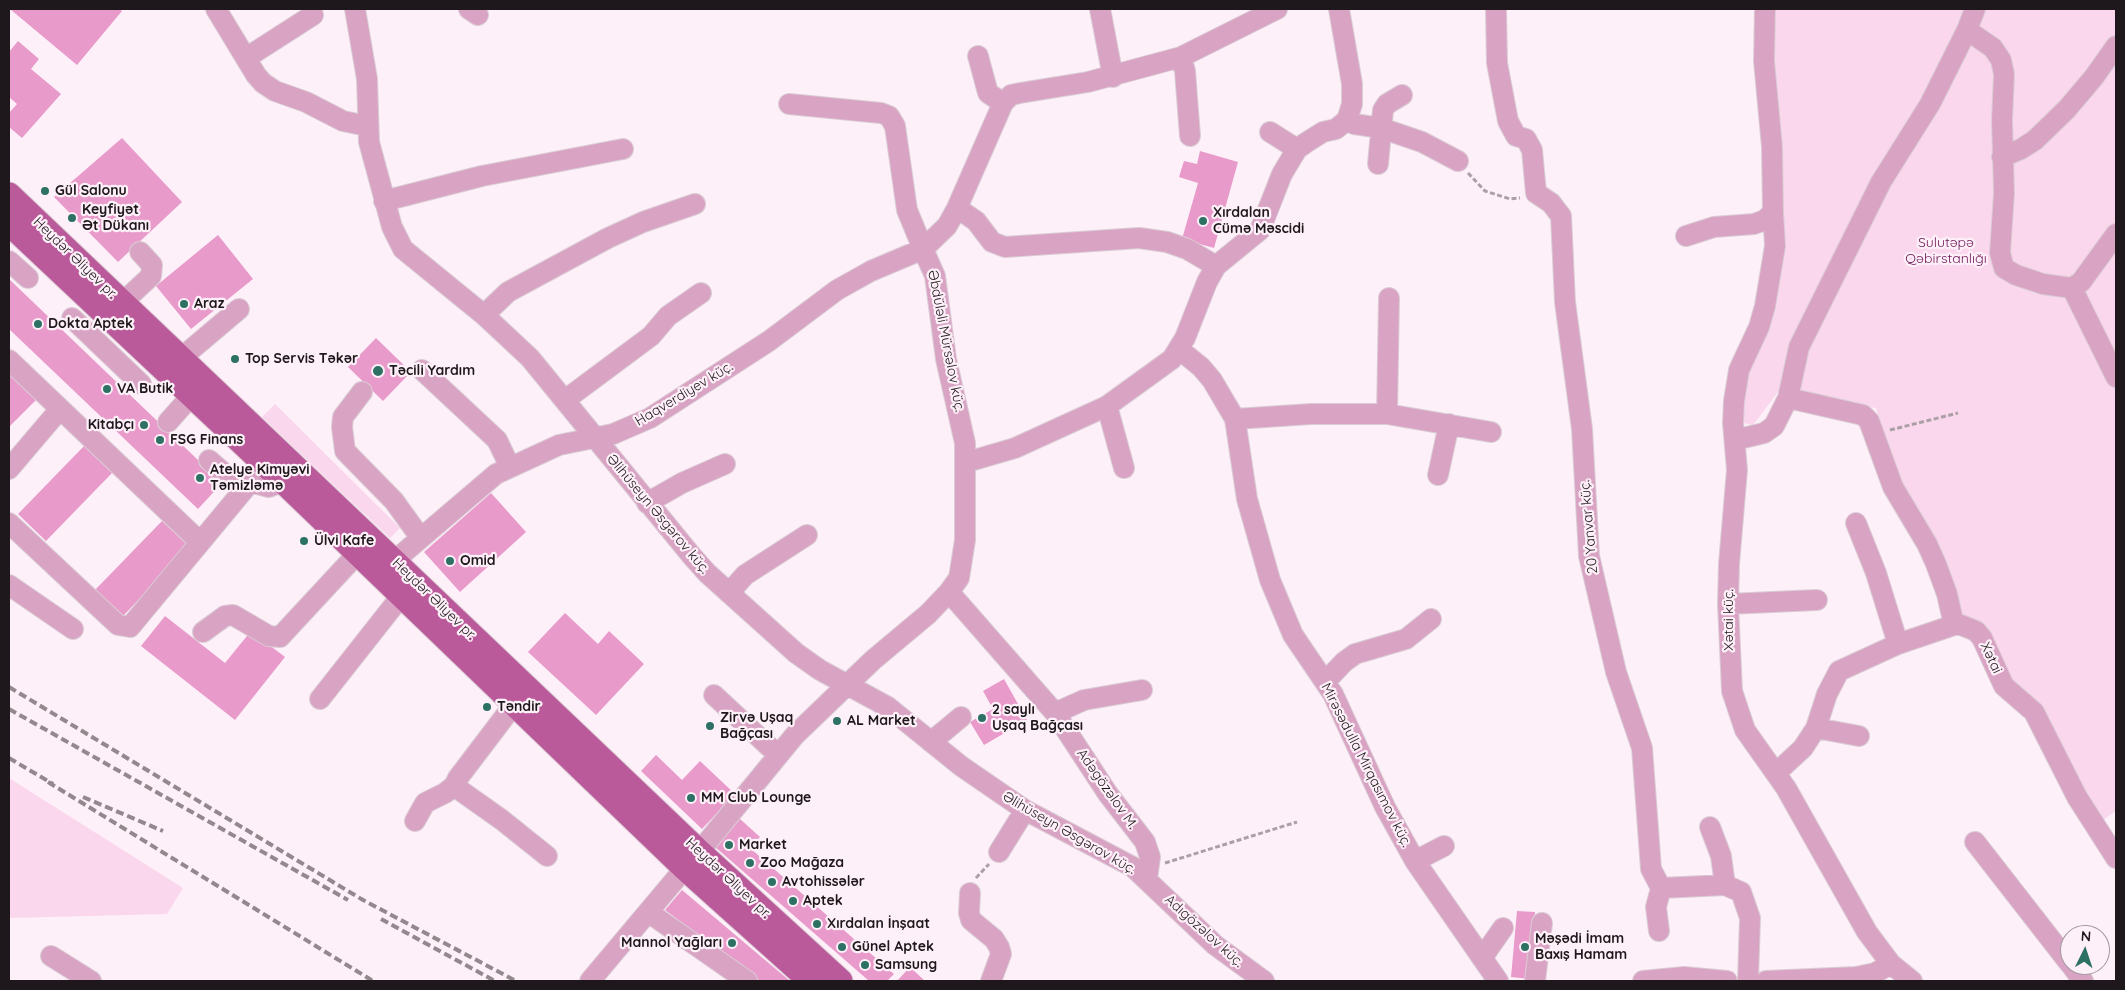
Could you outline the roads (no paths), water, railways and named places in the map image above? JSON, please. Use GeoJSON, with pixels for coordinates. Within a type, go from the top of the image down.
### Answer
{"type":"FeatureCollection","features":[{"type":"Feature","properties":{"kind":"main road","name":"Heydər Əliyev pr."},"geometry":{"type":"LineString","coordinates":[[9,195],[180,359],[387,568],[692,860],[811,981]]}},
{"type":"Feature","properties":{"kind":"main road","name":"Heydər Əliyev pr."},"geometry":{"type":"LineString","coordinates":[[9,223],[358,553],[387,568],[402,595],[515,703],[692,860],[840,981]]}},
{"type":"Feature","properties":{"kind":"street"},"geometry":{"type":"LineString","coordinates":[[216,9],[260,79],[275,90],[306,102],[343,121],[368,126]]}},
{"type":"Feature","properties":{"kind":"street","name":"Əlihüseyn Əsgərov küç."},"geometry":{"type":"LineString","coordinates":[[355,9],[367,79],[368,126],[374,165],[392,228],[402,249],[484,315],[530,358],[594,439],[702,567],[796,653],[820,670],[888,707],[981,781],[1024,810],[1149,873]]}},
{"type":"Feature","properties":{"kind":"street"},"geometry":{"type":"LineString","coordinates":[[1100,9],[1113,77]]}},
{"type":"Feature","properties":{"kind":"street"},"geometry":{"type":"LineString","coordinates":[[923,248],[947,226],[957,208],[1003,103],[1011,95],[1113,77],[1181,57],[1278,9]]}},
{"type":"Feature","properties":{"kind":"street"},"geometry":{"type":"LineString","coordinates":[[967,462],[1015,448],[1107,406],[1157,371],[1180,350],[1207,282],[1216,266],[1260,230],[1282,174],[1297,149],[1323,132],[1336,129],[1347,120],[1352,104],[1352,84],[1339,9]]}},
{"type":"Feature","properties":{"kind":"street","name":"20 Yanvar küç."},"geometry":{"type":"LineString","coordinates":[[1496,9],[1497,63],[1502,98],[1511,130],[1516,136],[1526,139],[1532,150],[1536,193],[1551,203],[1561,216],[1565,302],[1582,429],[1590,556],[1616,672],[1642,748],[1651,869],[1661,888]]}},
{"type":"Feature","properties":{"kind":"street","name":"Xətai küç."},"geometry":{"type":"LineString","coordinates":[[1765,9],[1764,61],[1772,147],[1775,246],[1765,306],[1759,327],[1739,370],[1734,401],[1736,498],[1729,564],[1729,666],[1734,699],[1745,730],[1776,773],[1867,932],[1891,964],[1912,981]]}},
{"type":"Feature","properties":{"kind":"street"},"geometry":{"type":"LineString","coordinates":[[1736,440],[1764,433],[1774,426],[1788,398],[1799,347],[1881,182],[1930,104],[1968,30],[1975,9]]}},
{"type":"Feature","properties":{"kind":"street"},"geometry":{"type":"LineString","coordinates":[[246,58],[313,15]]}},
{"type":"Feature","properties":{"kind":"street"},"geometry":{"type":"LineString","coordinates":[[1968,30],[1993,48],[2001,60],[2005,91],[2002,120],[2004,194],[2000,253],[2004,268],[2016,275],[2043,284],[2072,288],[2081,282],[2116,234]]}},
{"type":"Feature","properties":{"kind":"street"},"geometry":{"type":"LineString","coordinates":[[2002,157],[2022,149],[2035,140],[2067,109],[2116,46]]}},
{"type":"Feature","properties":{"kind":"street"},"geometry":{"type":"LineString","coordinates":[[978,56],[988,93],[1003,103]]}},
{"type":"Feature","properties":{"kind":"street"},"geometry":{"type":"LineString","coordinates":[[1181,57],[1185,71],[1190,136]]}},
{"type":"Feature","properties":{"kind":"street"},"geometry":{"type":"LineString","coordinates":[[1378,164],[1382,115],[1386,104],[1402,95]]}},
{"type":"Feature","properties":{"kind":"street","name":"Əbdüləli Mürsəlov küç."},"geometry":{"type":"LineString","coordinates":[[590,981],[692,860],[777,754],[846,685],[949,592],[959,578],[963,564],[967,462],[961,418],[946,359],[935,276],[907,210],[895,126],[889,116],[881,113],[789,104]]}},
{"type":"Feature","properties":{"kind":"street"},"geometry":{"type":"LineString","coordinates":[[1347,120],[1354,124],[1381,128],[1422,142],[1458,161]]}},
{"type":"Feature","properties":{"kind":"street"},"geometry":{"type":"LineString","coordinates":[[1270,132],[1297,149]]}},
{"type":"Feature","properties":{"kind":"street"},"geometry":{"type":"LineString","coordinates":[[384,201],[482,176],[623,149]]}},
{"type":"Feature","properties":{"kind":"street"},"geometry":{"type":"LineString","coordinates":[[484,315],[508,292],[608,238],[643,222],[695,204]]}},
{"type":"Feature","properties":{"kind":"street"},"geometry":{"type":"LineString","coordinates":[[957,208],[976,221],[992,242],[1005,247],[1139,238],[1166,242],[1187,249],[1216,266]]}},
{"type":"Feature","properties":{"kind":"street"},"geometry":{"type":"LineString","coordinates":[[1686,236],[1714,226],[1754,224],[1765,220],[1773,212]]}},
{"type":"Feature","properties":{"kind":"street","name":"Haqverdiyev küç."},"geometry":{"type":"LineString","coordinates":[[387,568],[420,537],[483,484],[510,467],[559,445],[613,434],[650,418],[769,341],[837,290],[871,271],[923,248]]}},
{"type":"Feature","properties":{"kind":"street"},"geometry":{"type":"LineString","coordinates":[[122,303],[151,276],[152,265],[140,252]]}},
{"type":"Feature","properties":{"kind":"street"},"geometry":{"type":"LineString","coordinates":[[9,260],[28,278]]}},
{"type":"Feature","properties":{"kind":"street"},"geometry":{"type":"LineString","coordinates":[[2072,288],[2116,377]]}},
{"type":"Feature","properties":{"kind":"street"},"geometry":{"type":"LineString","coordinates":[[565,400],[651,336],[668,316],[701,293]]}},
{"type":"Feature","properties":{"kind":"street"},"geometry":{"type":"LineString","coordinates":[[1387,414],[1389,298]]}},
{"type":"Feature","properties":{"kind":"street"},"geometry":{"type":"LineString","coordinates":[[180,359],[239,309]]}},
{"type":"Feature","properties":{"kind":"street"},"geometry":{"type":"LineString","coordinates":[[72,318],[141,384]]}},
{"type":"Feature","properties":{"kind":"street"},"geometry":{"type":"LineString","coordinates":[[102,345],[120,328]]}},
{"type":"Feature","properties":{"kind":"street","name":"Mirəsədulla Mirqasımov küç."},"geometry":{"type":"LineString","coordinates":[[1180,350],[1201,367],[1212,380],[1235,419],[1247,499],[1270,580],[1293,635],[1325,682],[1341,710],[1385,807],[1415,861],[1498,981]]}},
{"type":"Feature","properties":{"kind":"street"},"geometry":{"type":"LineString","coordinates":[[9,360],[200,542]]}},
{"type":"Feature","properties":{"kind":"street"},"geometry":{"type":"LineString","coordinates":[[422,370],[497,440],[510,467]]}},
{"type":"Feature","properties":{"kind":"street"},"geometry":{"type":"LineString","coordinates":[[362,392],[343,417],[342,427],[345,452],[394,501],[420,537]]}},
{"type":"Feature","properties":{"kind":"street"},"geometry":{"type":"LineString","coordinates":[[168,422],[192,395]]}},
{"type":"Feature","properties":{"kind":"street"},"geometry":{"type":"LineString","coordinates":[[1776,773],[1802,748],[1816,728],[1827,694],[1839,670],[1898,644],[1954,625],[1947,594],[1936,564],[1927,544],[1885,470],[1869,421],[1863,415],[1788,398]]}},
{"type":"Feature","properties":{"kind":"street"},"geometry":{"type":"LineString","coordinates":[[1107,406],[1124,468]]}},
{"type":"Feature","properties":{"kind":"street"},"geometry":{"type":"LineString","coordinates":[[9,469],[60,409]]}},
{"type":"Feature","properties":{"kind":"street"},"geometry":{"type":"LineString","coordinates":[[1235,419],[1310,414],[1387,414],[1491,432]]}},
{"type":"Feature","properties":{"kind":"street"},"geometry":{"type":"LineString","coordinates":[[1438,475],[1449,424]]}},
{"type":"Feature","properties":{"kind":"street"},"geometry":{"type":"LineString","coordinates":[[209,460],[243,490]]}},
{"type":"Feature","properties":{"kind":"street"},"geometry":{"type":"LineString","coordinates":[[647,503],[682,483],[725,464]]}},
{"type":"Feature","properties":{"kind":"street"},"geometry":{"type":"LineString","coordinates":[[9,523],[118,625],[124,627],[134,623],[243,490],[254,484],[269,487],[274,485],[279,477]]}},
{"type":"Feature","properties":{"kind":"street"},"geometry":{"type":"LineString","coordinates":[[1856,523],[1876,573],[1898,644]]}},
{"type":"Feature","properties":{"kind":"street"},"geometry":{"type":"LineString","coordinates":[[729,593],[745,575],[808,534]]}},
{"type":"Feature","properties":{"kind":"street"},"geometry":{"type":"LineString","coordinates":[[203,632],[225,616],[233,614],[269,636],[280,637],[358,553]]}},
{"type":"Feature","properties":{"kind":"street"},"geometry":{"type":"LineString","coordinates":[[9,585],[73,629]]}},
{"type":"Feature","properties":{"kind":"street","name":"Adəgözəlov M."},"geometry":{"type":"LineString","coordinates":[[949,592],[1055,713],[1108,794],[1144,842],[1150,856],[1149,873]]}},
{"type":"Feature","properties":{"kind":"street"},"geometry":{"type":"LineString","coordinates":[[320,699],[402,595]]}},
{"type":"Feature","properties":{"kind":"street"},"geometry":{"type":"LineString","coordinates":[[1728,604],[1817,600]]}},
{"type":"Feature","properties":{"kind":"street"},"geometry":{"type":"LineString","coordinates":[[1325,682],[1344,662],[1355,654],[1406,639],[1431,619]]}},
{"type":"Feature","properties":{"kind":"street","name":"Xətai"},"geometry":{"type":"LineString","coordinates":[[1954,625],[1969,627],[1982,638],[2004,686],[2034,712],[2077,797],[2116,858]]}},
{"type":"Feature","properties":{"kind":"street"},"geometry":{"type":"LineString","coordinates":[[1055,713],[1084,700],[1142,690]]}},
{"type":"Feature","properties":{"kind":"street"},"geometry":{"type":"LineString","coordinates":[[714,695],[777,754]]}},
{"type":"Feature","properties":{"kind":"street"},"geometry":{"type":"LineString","coordinates":[[415,821],[426,803],[454,786],[458,778],[515,703]]}},
{"type":"Feature","properties":{"kind":"street"},"geometry":{"type":"LineString","coordinates":[[931,742],[960,717]]}},
{"type":"Feature","properties":{"kind":"street"},"geometry":{"type":"LineString","coordinates":[[1816,728],[1859,736]]}},
{"type":"Feature","properties":{"kind":"street"},"geometry":{"type":"LineString","coordinates":[[454,786],[502,820],[547,856]]}},
{"type":"Feature","properties":{"kind":"street"},"geometry":{"type":"LineString","coordinates":[[999,852],[1024,810]]}},
{"type":"Feature","properties":{"kind":"street"},"geometry":{"type":"LineString","coordinates":[[1710,827],[1721,856],[1725,885]]}},
{"type":"Feature","properties":{"kind":"street"},"geometry":{"type":"LineString","coordinates":[[1975,842],[2060,952]]}},
{"type":"Feature","properties":{"kind":"street"},"geometry":{"type":"LineString","coordinates":[[1415,861],[1444,846]]}},
{"type":"Feature","properties":{"kind":"street","name":"Adıgözəlov küç."},"geometry":{"type":"LineString","coordinates":[[1149,873],[1215,944],[1264,981]]}},
{"type":"Feature","properties":{"kind":"street"},"geometry":{"type":"LineString","coordinates":[[1659,930],[1656,907],[1661,888],[1725,885],[1741,892],[1750,918],[1748,981]]}},
{"type":"Feature","properties":{"kind":"street"},"geometry":{"type":"LineString","coordinates":[[970,892],[969,913],[971,920],[994,939],[999,947],[1000,954],[991,981]]}},
{"type":"Feature","properties":{"kind":"street"},"geometry":{"type":"LineString","coordinates":[[648,912],[747,981]]}},
{"type":"Feature","properties":{"kind":"street"},"geometry":{"type":"LineString","coordinates":[[1535,981],[1542,923]]}},
{"type":"Feature","properties":{"kind":"street"},"geometry":{"type":"LineString","coordinates":[[1482,958],[1503,928]]}},
{"type":"Feature","properties":{"kind":"street"},"geometry":{"type":"LineString","coordinates":[[50,956],[91,981]]}},
{"type":"Feature","properties":{"kind":"street"},"geometry":{"type":"LineString","coordinates":[[1766,981],[1856,977],[1875,973],[1891,964]]}},
{"type":"Feature","properties":{"kind":"street"},"geometry":{"type":"LineString","coordinates":[[1643,981],[1684,977],[1728,981]]}},
{"type":"Feature","properties":{"kind":"railway"},"geometry":{"type":"LineString","coordinates":[[9,687],[363,900],[516,981]]}},
{"type":"Feature","properties":{"kind":"railway"},"geometry":{"type":"LineString","coordinates":[[9,709],[348,900]]}},
{"type":"Feature","properties":{"kind":"railway"},"geometry":{"type":"LineString","coordinates":[[9,758],[53,784]]}},
{"type":"Feature","properties":{"kind":"railway"},"geometry":{"type":"LineString","coordinates":[[48,782],[373,981]]}},
{"type":"Feature","properties":{"kind":"railway"},"geometry":{"type":"LineString","coordinates":[[83,797],[163,831]]}},
{"type":"Feature","properties":{"kind":"railway"},"geometry":{"type":"LineString","coordinates":[[381,919],[495,981]]}},
{"type":"Feature","properties":{"kind":"place","name":"Gül Salonu"},"geometry":{"type":"Point","coordinates":[45,191]}},
{"type":"Feature","properties":{"kind":"place","name":"Keyfiyət Ət Dükanı"},"geometry":{"type":"Point","coordinates":[72,218]}},
{"type":"Feature","properties":{"kind":"place","name":"Xırdalan Cümə Məscidi"},"geometry":{"type":"Point","coordinates":[1203,221]}},
{"type":"Feature","properties":{"kind":"place","name":"Araz"},"geometry":{"type":"Point","coordinates":[184,304]}},
{"type":"Feature","properties":{"kind":"place","name":"Dokta Aptek"},"geometry":{"type":"Point","coordinates":[38,324]}},
{"type":"Feature","properties":{"kind":"place","name":"Top Servis Təkər"},"geometry":{"type":"Point","coordinates":[235,359]}},
{"type":"Feature","properties":{"kind":"place","name":"Təcili Yardım"},"geometry":{"type":"Point","coordinates":[378,371]}},
{"type":"Feature","properties":{"kind":"place","name":"VA Butik"},"geometry":{"type":"Point","coordinates":[107,389]}},
{"type":"Feature","properties":{"kind":"place","name":"Kitabçı"},"geometry":{"type":"Point","coordinates":[144,425]}},
{"type":"Feature","properties":{"kind":"place","name":"FSG Finans"},"geometry":{"type":"Point","coordinates":[160,440]}},
{"type":"Feature","properties":{"kind":"place","name":"Atelye Kimyəvi Təmizləmə"},"geometry":{"type":"Point","coordinates":[200,478]}},
{"type":"Feature","properties":{"kind":"place","name":"Ülvi Kafe"},"geometry":{"type":"Point","coordinates":[304,541]}},
{"type":"Feature","properties":{"kind":"place","name":"Omid"},"geometry":{"type":"Point","coordinates":[450,561]}},
{"type":"Feature","properties":{"kind":"place","name":"Təndir"},"geometry":{"type":"Point","coordinates":[487,707]}},
{"type":"Feature","properties":{"kind":"place","name":"2 saylı Uşaq Bağçası"},"geometry":{"type":"Point","coordinates":[982,718]}},
{"type":"Feature","properties":{"kind":"place","name":"AL Market"},"geometry":{"type":"Point","coordinates":[837,721]}},
{"type":"Feature","properties":{"kind":"place","name":"Zirvə Uşaq Bağçası"},"geometry":{"type":"Point","coordinates":[710,726]}},
{"type":"Feature","properties":{"kind":"place","name":"MM Club Lounge"},"geometry":{"type":"Point","coordinates":[691,798]}},
{"type":"Feature","properties":{"kind":"place","name":"Market"},"geometry":{"type":"Point","coordinates":[729,845]}},
{"type":"Feature","properties":{"kind":"place","name":"Zoo Mağaza"},"geometry":{"type":"Point","coordinates":[750,863]}},
{"type":"Feature","properties":{"kind":"place","name":"Avtohissələr"},"geometry":{"type":"Point","coordinates":[772,882]}},
{"type":"Feature","properties":{"kind":"place","name":"Aptek"},"geometry":{"type":"Point","coordinates":[793,901]}},
{"type":"Feature","properties":{"kind":"place","name":"Xırdalan İnşaat"},"geometry":{"type":"Point","coordinates":[817,924]}},
{"type":"Feature","properties":{"kind":"place","name":"Mannol Yağları"},"geometry":{"type":"Point","coordinates":[732,943]}},
{"type":"Feature","properties":{"kind":"place","name":"Günel Aptek"},"geometry":{"type":"Point","coordinates":[842,947]}},
{"type":"Feature","properties":{"kind":"place","name":"Məşədi İmam Baxış Hamam"},"geometry":{"type":"Point","coordinates":[1525,947]}},
{"type":"Feature","properties":{"kind":"place","name":"Samsung"},"geometry":{"type":"Point","coordinates":[865,965]}},
{"type":"Feature","properties":{"kind":"park label","name":"Sulutəpə Qəbirstanlığı"},"geometry":{"type":"Point","coordinates":[1946,252]}}]}
